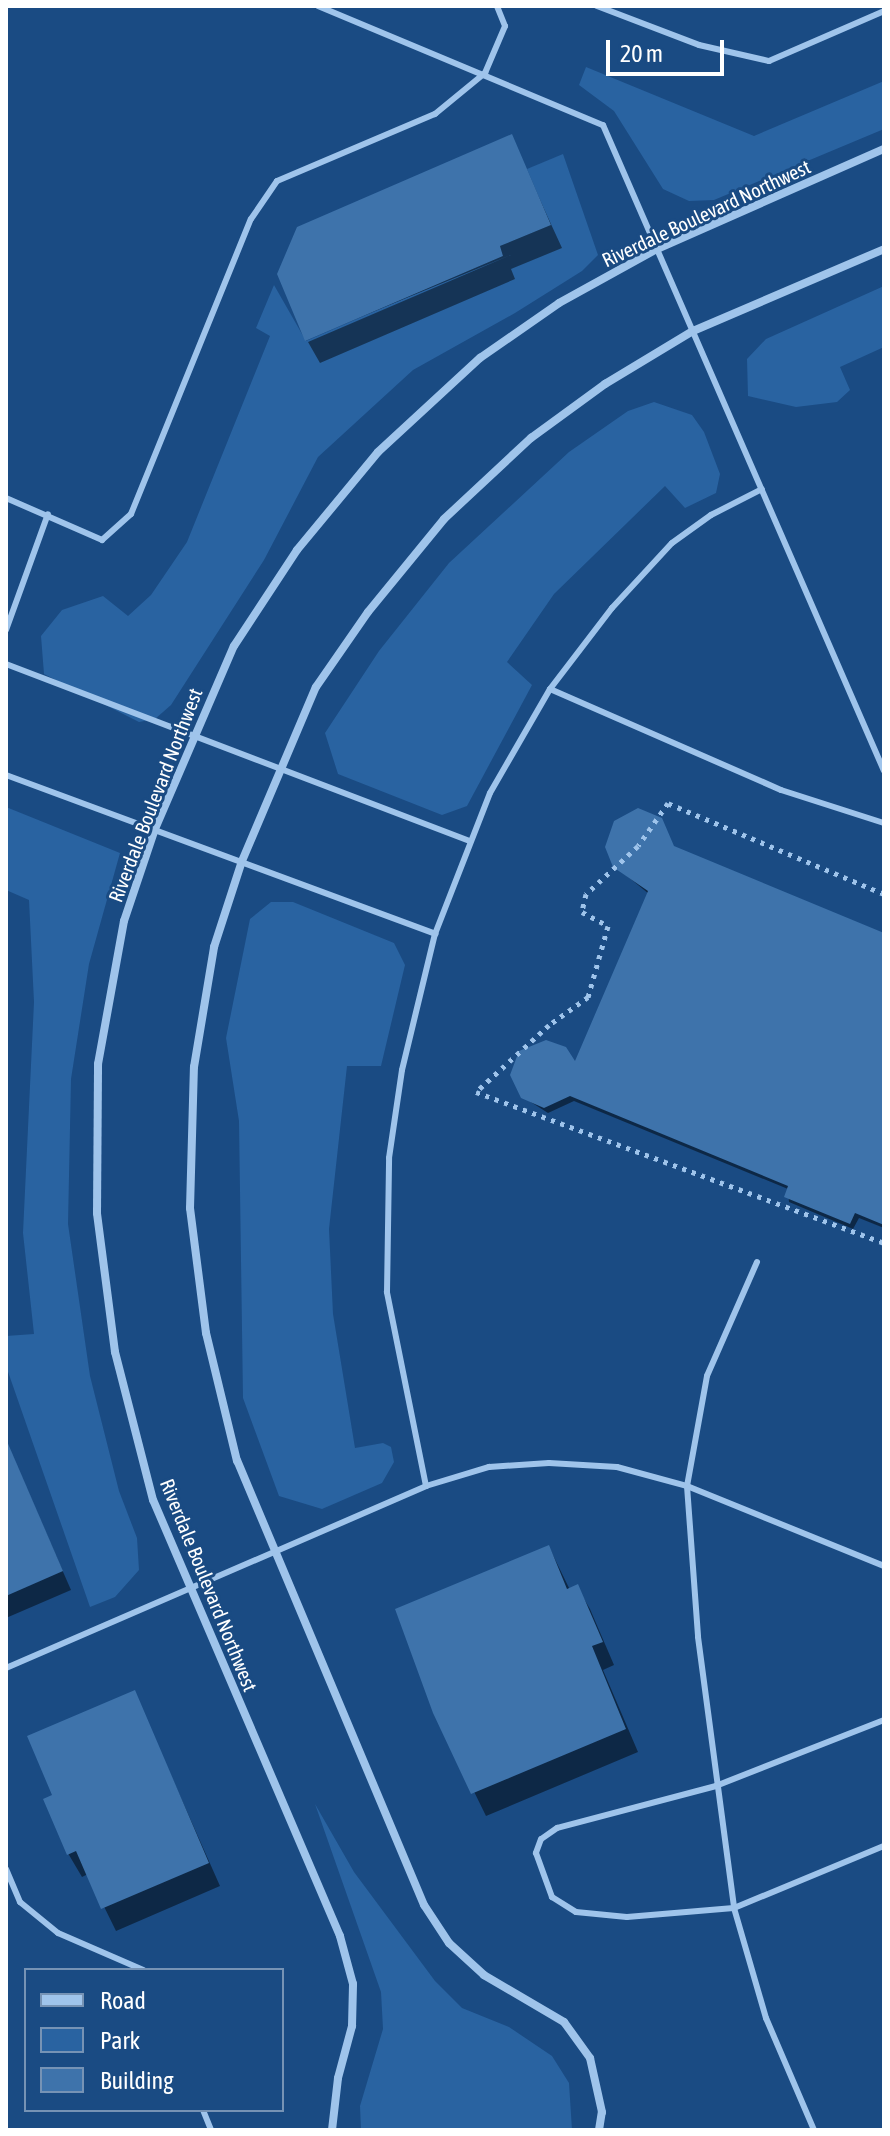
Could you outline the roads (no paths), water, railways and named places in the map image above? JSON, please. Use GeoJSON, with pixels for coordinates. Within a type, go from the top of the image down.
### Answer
{"type":"FeatureCollection","features":[{"type":"Feature","properties":{"kind":"street","name":"Riverdale Boulevard Northwest"},"geometry":{"type":"LineString","coordinates":[[332,2130],[338,2078],[352,2026],[353,1984],[340,1936],[153,1500],[115,1352],[97,1213],[98,1064],[124,921],[155,829],[234,646],[297,550],[378,452],[480,358],[559,303],[657,249],[884,149]]}},
{"type":"Feature","properties":{"kind":"street"},"geometry":{"type":"LineString","coordinates":[[599,2130],[602,2112],[590,2058],[564,2022],[484,1975],[449,1943],[424,1905],[237,1461],[206,1333],[190,1208],[194,1067],[214,947],[242,861],[316,687],[368,612],[444,519],[531,438],[693,331],[884,249]]}},
{"type":"Feature","properties":{"kind":"lane"},"geometry":{"type":"LineString","coordinates":[[318,6],[485,73],[603,125],[884,771]]}},
{"type":"Feature","properties":{"kind":"lane"},"geometry":{"type":"LineString","coordinates":[[6,498],[102,540],[131,514],[251,219],[277,181],[435,114],[485,73],[505,26],[497,6]]}},
{"type":"Feature","properties":{"kind":"lane"},"geometry":{"type":"LineString","coordinates":[[597,6],[699,45],[769,61],[884,11]]}},
{"type":"Feature","properties":{"kind":"lane"},"geometry":{"type":"LineString","coordinates":[[426,1486],[387,1292],[389,1158],[402,1070],[435,934],[470,841],[550,689],[612,608],[672,543],[711,515],[762,489]]}},
{"type":"Feature","properties":{"kind":"lane"},"geometry":{"type":"LineString","coordinates":[[6,630],[48,514]]}},
{"type":"Feature","properties":{"kind":"lane"},"geometry":{"type":"LineString","coordinates":[[6,664],[194,733],[470,841]]}},
{"type":"Feature","properties":{"kind":"lane"},"geometry":{"type":"LineString","coordinates":[[550,689],[781,790],[884,823]]}},
{"type":"Feature","properties":{"kind":"lane"},"geometry":{"type":"LineString","coordinates":[[6,775],[435,934]]}},
{"type":"Feature","properties":{"kind":"lane"},"geometry":{"type":"LineString","coordinates":[[757,1262],[707,1376],[687,1486],[716,1786],[734,1908],[766,2018],[814,2130]]}},
{"type":"Feature","properties":{"kind":"lane"},"geometry":{"type":"LineString","coordinates":[[6,1668],[426,1486],[489,1467],[549,1463],[617,1467],[687,1486],[884,1566]]}},
{"type":"Feature","properties":{"kind":"lane"},"geometry":{"type":"LineString","coordinates":[[884,1720],[716,1786],[557,1828],[541,1839],[536,1853],[552,1897],[597,1918],[734,1908],[884,1846]]}},
{"type":"Feature","properties":{"kind":"lane"},"geometry":{"type":"LineString","coordinates":[[6,1869],[20,1902],[58,1933],[138,1968]]}}]}
